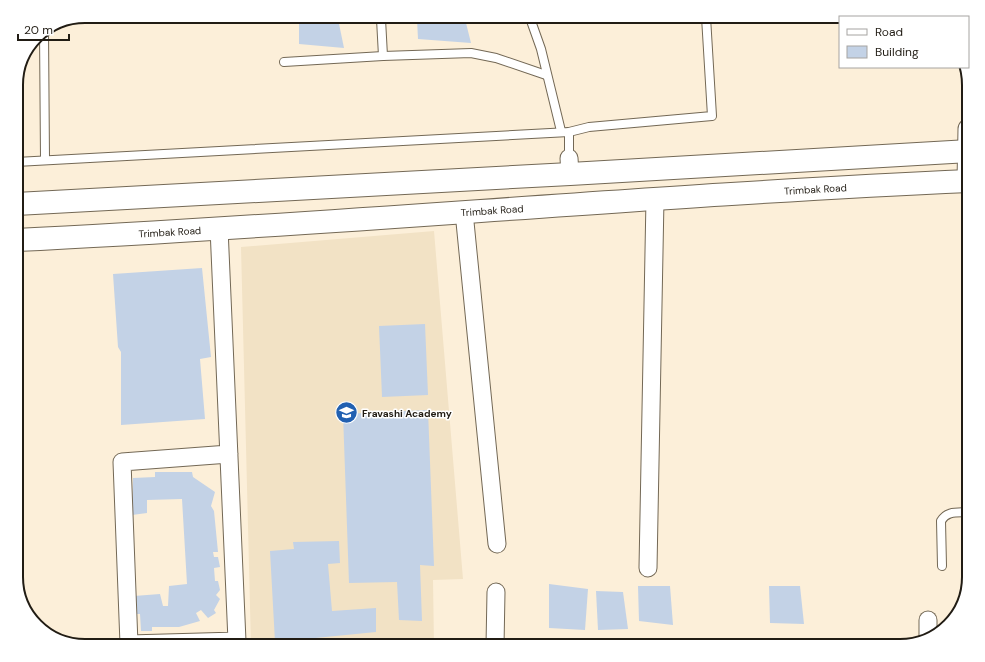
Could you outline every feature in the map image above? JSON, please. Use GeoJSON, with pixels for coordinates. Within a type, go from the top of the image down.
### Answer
{"type":"FeatureCollection","features":[{"type":"Feature","properties":{"kind":"highway"},"geometry":{"type":"LineString","coordinates":[[23,204],[570,166],[962,151]]}},
{"type":"Feature","properties":{"kind":"highway","name":"Trimbak Road"},"geometry":{"type":"LineString","coordinates":[[23,240],[103,236],[655,199],[962,180]]}},
{"type":"Feature","properties":{"kind":"street"},"geometry":{"type":"LineString","coordinates":[[648,568],[655,199]]}},
{"type":"Feature","properties":{"kind":"street"},"geometry":{"type":"LineString","coordinates":[[464,212],[497,544]]}},
{"type":"Feature","properties":{"kind":"street"},"geometry":{"type":"LineString","coordinates":[[220,228],[237,639]]}},
{"type":"Feature","properties":{"kind":"street"},"geometry":{"type":"LineString","coordinates":[[129,639],[122,462],[229,454]]}},
{"type":"Feature","properties":{"kind":"street"},"geometry":{"type":"LineString","coordinates":[[495,639],[496,592]]}},
{"type":"Feature","properties":{"kind":"street"},"geometry":{"type":"LineString","coordinates":[[928,620],[928,632]]}},
{"type":"Feature","properties":{"kind":"lane"},"geometry":{"type":"LineString","coordinates":[[381,23],[383,56]]}},
{"type":"Feature","properties":{"kind":"lane"},"geometry":{"type":"LineString","coordinates":[[532,23],[546,75],[565,131],[570,166]]}},
{"type":"Feature","properties":{"kind":"lane"},"geometry":{"type":"LineString","coordinates":[[23,162],[565,131],[589,127],[712,116],[706,23]]}},
{"type":"Feature","properties":{"kind":"lane"},"geometry":{"type":"LineString","coordinates":[[44,38],[45,160]]}},
{"type":"Feature","properties":{"kind":"lane"},"geometry":{"type":"LineString","coordinates":[[284,62],[383,56],[471,53],[496,58],[546,75]]}},
{"type":"Feature","properties":{"kind":"lane"},"geometry":{"type":"LineString","coordinates":[[942,566],[941,521],[943,516],[947,514],[962,513]]}},
{"type":"Feature","properties":{"kind":"shaded area","name":"Fravashi Academy"},"geometry":{"type":"Polygon","coordinates":[[[434,231],[463,579],[433,580],[434,639],[251,639],[241,247],[434,231]]]}},
{"type":"Feature","properties":{"kind":"building"},"geometry":{"type":"Polygon","coordinates":[[[299,23],[339,23],[344,48],[299,44],[299,23]]]}},
{"type":"Feature","properties":{"kind":"building"},"geometry":{"type":"Polygon","coordinates":[[[417,23],[466,23],[471,43],[418,39],[417,23]]]}},
{"type":"Feature","properties":{"kind":"building"},"geometry":{"type":"Polygon","coordinates":[[[202,268],[211,357],[200,359],[205,419],[121,425],[121,352],[118,347],[113,274],[202,268]]]}},
{"type":"Feature","properties":{"kind":"building"},"geometry":{"type":"Polygon","coordinates":[[[425,324],[428,395],[382,397],[379,326],[425,324]]]}},
{"type":"Feature","properties":{"kind":"building"},"geometry":{"type":"Polygon","coordinates":[[[428,410],[434,566],[420,565],[422,621],[399,620],[397,582],[349,583],[343,414],[428,410]]]}},
{"type":"Feature","properties":{"kind":"building"},"geometry":{"type":"Polygon","coordinates":[[[155,472],[192,472],[193,477],[215,492],[211,506],[214,511],[218,552],[213,552],[214,557],[218,557],[220,567],[214,568],[215,581],[218,581],[220,590],[216,595],[220,599],[214,610],[216,613],[208,618],[201,610],[196,613],[200,621],[179,627],[152,627],[152,631],[141,631],[140,614],[135,614],[134,596],[160,594],[163,606],[168,606],[169,586],[187,584],[182,499],[147,500],[147,513],[132,515],[133,478],[155,477],[155,472]]]}},
{"type":"Feature","properties":{"kind":"building"},"geometry":{"type":"Polygon","coordinates":[[[339,541],[340,563],[328,564],[332,611],[376,608],[376,632],[305,639],[275,639],[270,551],[294,549],[293,542],[339,541]]]}},
{"type":"Feature","properties":{"kind":"building"},"geometry":{"type":"Polygon","coordinates":[[[549,584],[588,589],[585,630],[549,628],[549,584]]]}},
{"type":"Feature","properties":{"kind":"building"},"geometry":{"type":"Polygon","coordinates":[[[638,586],[670,586],[673,625],[639,621],[638,586]]]}},
{"type":"Feature","properties":{"kind":"building"},"geometry":{"type":"Polygon","coordinates":[[[769,586],[800,586],[804,624],[770,623],[769,586]]]}},
{"type":"Feature","properties":{"kind":"building"},"geometry":{"type":"Polygon","coordinates":[[[596,591],[623,592],[628,629],[598,630],[596,591]]]}},
{"type":"Feature","properties":{"kind":"place","name":"Fravashi Academy"},"geometry":{"type":"Point","coordinates":[347,413]}}]}
